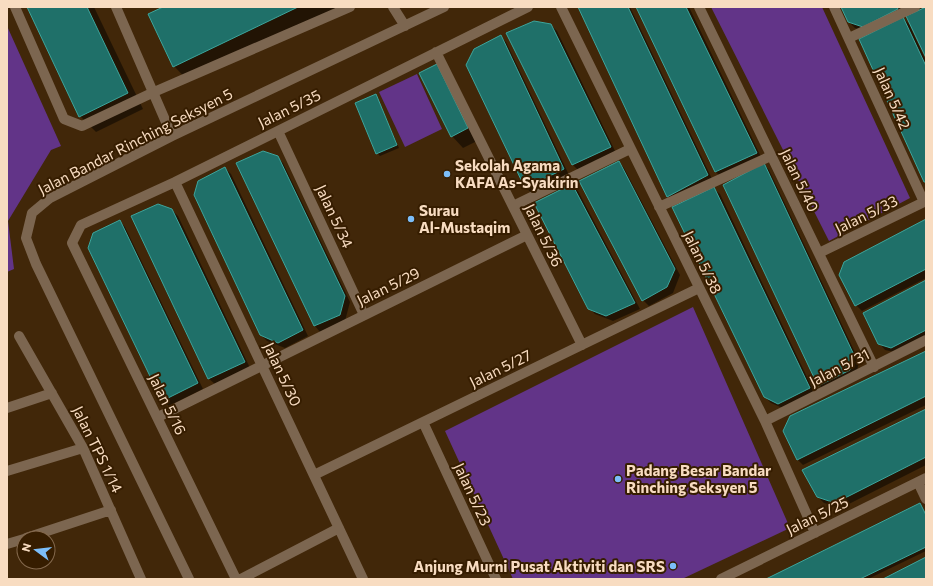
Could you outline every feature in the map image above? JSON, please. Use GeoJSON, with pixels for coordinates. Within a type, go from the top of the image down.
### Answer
{"type":"FeatureCollection","features":[{"type":"Feature","properties":{"kind":"street"},"geometry":{"type":"LineString","coordinates":[[15,7],[64,119],[82,126],[154,92],[350,7]]}},
{"type":"Feature","properties":{"kind":"street"},"geometry":{"type":"LineString","coordinates":[[116,7],[172,136]]}},
{"type":"Feature","properties":{"kind":"street"},"geometry":{"type":"LineString","coordinates":[[394,7],[404,26]]}},
{"type":"Feature","properties":{"kind":"street","name":"Jalan Bandar Rinching Seksyen 5"},"geometry":{"type":"LineString","coordinates":[[189,579],[39,271],[26,238],[32,213],[50,198],[172,136],[444,7]]}},
{"type":"Feature","properties":{"kind":"street","name":"Jalan 5/35"},"geometry":{"type":"LineString","coordinates":[[72,244],[81,225],[175,182],[528,7]]}},
{"type":"Feature","properties":{"kind":"street","name":"Jalan 5/38"},"geometry":{"type":"LineString","coordinates":[[561,7],[765,421],[816,533]]}},
{"type":"Feature","properties":{"kind":"street","name":"Jalan 5/40"},"geometry":{"type":"LineString","coordinates":[[699,7],[874,366]]}},
{"type":"Feature","properties":{"kind":"street","name":"Jalan 5/42"},"geometry":{"type":"LineString","coordinates":[[834,7],[925,201]]}},
{"type":"Feature","properties":{"kind":"street"},"geometry":{"type":"LineString","coordinates":[[849,38],[915,7]]}},
{"type":"Feature","properties":{"kind":"street","name":"Jalan 5/36"},"geometry":{"type":"LineString","coordinates":[[436,52],[582,345]]}},
{"type":"Feature","properties":{"kind":"street","name":"Jalan 5/34"},"geometry":{"type":"LineString","coordinates":[[278,131],[364,314]]}},
{"type":"Feature","properties":{"kind":"street"},"geometry":{"type":"LineString","coordinates":[[513,206],[630,149]]}},
{"type":"Feature","properties":{"kind":"street"},"geometry":{"type":"LineString","coordinates":[[659,207],[771,156]]}},
{"type":"Feature","properties":{"kind":"street","name":"Jalan 5/30"},"geometry":{"type":"LineString","coordinates":[[175,182],[363,579]]}},
{"type":"Feature","properties":{"kind":"street","name":"Jalan 5/33"},"geometry":{"type":"LineString","coordinates":[[819,253],[925,201]]}},
{"type":"Feature","properties":{"kind":"street","name":"Jalan 5/29"},"geometry":{"type":"LineString","coordinates":[[158,416],[527,235]]}},
{"type":"Feature","properties":{"kind":"street","name":"Jalan 5/16"},"geometry":{"type":"LineString","coordinates":[[72,244],[158,416],[236,579]]}},
{"type":"Feature","properties":{"kind":"street","name":"Jalan 5/27"},"geometry":{"type":"LineString","coordinates":[[314,475],[699,288]]}},
{"type":"Feature","properties":{"kind":"street","name":"Jalan TPS 1/14"},"geometry":{"type":"LineString","coordinates":[[19,336],[83,448],[111,510],[137,578]]}},
{"type":"Feature","properties":{"kind":"street","name":"Jalan 5/31"},"geometry":{"type":"LineString","coordinates":[[765,421],[926,340]]}},
{"type":"Feature","properties":{"kind":"street"},"geometry":{"type":"LineString","coordinates":[[7,408],[52,393]]}},
{"type":"Feature","properties":{"kind":"street","name":"Jalan 5/23"},"geometry":{"type":"LineString","coordinates":[[423,422],[496,579]]}},
{"type":"Feature","properties":{"kind":"street"},"geometry":{"type":"LineString","coordinates":[[7,471],[83,448]]}},
{"type":"Feature","properties":{"kind":"street"},"geometry":{"type":"LineString","coordinates":[[922,480],[926,499]]}},
{"type":"Feature","properties":{"kind":"street","name":"Jalan 5/25"},"geometry":{"type":"LineString","coordinates":[[721,579],[922,480]]}},
{"type":"Feature","properties":{"kind":"street"},"geometry":{"type":"LineString","coordinates":[[50,530],[111,510]]}},
{"type":"Feature","properties":{"kind":"street"},"geometry":{"type":"LineString","coordinates":[[240,579],[339,528]]}},
{"type":"Feature","properties":{"kind":"shaded area"},"geometry":{"type":"Polygon","coordinates":[[[711,7],[822,7],[910,198],[829,241],[711,7]]]}},
{"type":"Feature","properties":{"kind":"shaded area"},"geometry":{"type":"Polygon","coordinates":[[[7,26],[61,146],[51,150],[8,221],[14,269],[7,272],[7,26]]]}},
{"type":"Feature","properties":{"kind":"shaded area"},"geometry":{"type":"Polygon","coordinates":[[[417,74],[442,129],[405,147],[379,92],[417,74]]]}},
{"type":"Feature","properties":{"kind":"shaded area","name":"Padang Besar Bandar Rinching Seksyen 5"},"geometry":{"type":"Polygon","coordinates":[[[693,307],[790,528],[682,579],[513,579],[445,431],[693,307]]]}},
{"type":"Feature","properties":{"kind":"building"},"geometry":{"type":"Polygon","coordinates":[[[27,7],[87,7],[128,93],[79,117],[27,7]]]}},
{"type":"Feature","properties":{"kind":"building"},"geometry":{"type":"Polygon","coordinates":[[[163,7],[298,7],[173,67],[148,14],[163,7]]]}},
{"type":"Feature","properties":{"kind":"building"},"geometry":{"type":"Polygon","coordinates":[[[578,7],[628,7],[708,175],[667,197],[578,7]]]}},
{"type":"Feature","properties":{"kind":"building"},"geometry":{"type":"Polygon","coordinates":[[[636,7],[686,7],[757,153],[715,172],[636,7]]]}},
{"type":"Feature","properties":{"kind":"building"},"geometry":{"type":"Polygon","coordinates":[[[841,7],[897,7],[898,9],[863,27],[848,22],[841,7]]]}},
{"type":"Feature","properties":{"kind":"building"},"geometry":{"type":"Polygon","coordinates":[[[926,7],[926,58],[906,16],[926,7]]]}},
{"type":"Feature","properties":{"kind":"building"},"geometry":{"type":"Polygon","coordinates":[[[903,17],[926,66],[926,182],[924,182],[859,39],[903,17]]]}},
{"type":"Feature","properties":{"kind":"building"},"geometry":{"type":"Polygon","coordinates":[[[534,21],[551,24],[611,147],[572,165],[506,33],[534,21]]]}},
{"type":"Feature","properties":{"kind":"building"},"geometry":{"type":"Polygon","coordinates":[[[501,35],[564,169],[525,188],[466,65],[474,49],[501,35]]]}},
{"type":"Feature","properties":{"kind":"building"},"geometry":{"type":"Polygon","coordinates":[[[437,64],[468,128],[451,137],[419,73],[437,64]]]}},
{"type":"Feature","properties":{"kind":"building"},"geometry":{"type":"Polygon","coordinates":[[[376,94],[397,145],[376,154],[355,103],[376,94]]]}},
{"type":"Feature","properties":{"kind":"building"},"geometry":{"type":"Polygon","coordinates":[[[263,151],[278,156],[345,296],[340,315],[314,326],[236,163],[263,151]]]}},
{"type":"Feature","properties":{"kind":"building"},"geometry":{"type":"Polygon","coordinates":[[[619,161],[675,269],[667,287],[642,301],[579,181],[619,161]]]}},
{"type":"Feature","properties":{"kind":"building"},"geometry":{"type":"Polygon","coordinates":[[[764,163],[854,355],[850,370],[818,386],[723,185],[764,163]]]}},
{"type":"Feature","properties":{"kind":"building"},"geometry":{"type":"Polygon","coordinates":[[[225,167],[303,330],[278,343],[260,335],[194,195],[198,181],[225,167]]]}},
{"type":"Feature","properties":{"kind":"building"},"geometry":{"type":"Polygon","coordinates":[[[572,184],[635,303],[606,316],[588,309],[534,203],[572,184]]]}},
{"type":"Feature","properties":{"kind":"building"},"geometry":{"type":"Polygon","coordinates":[[[714,187],[810,388],[778,404],[764,397],[672,207],[714,187]]]}},
{"type":"Feature","properties":{"kind":"building"},"geometry":{"type":"Polygon","coordinates":[[[158,204],[172,209],[245,362],[208,379],[131,216],[158,204]]]}},
{"type":"Feature","properties":{"kind":"building"},"geometry":{"type":"Polygon","coordinates":[[[926,219],[926,269],[855,306],[839,275],[844,262],[926,219]]]}},
{"type":"Feature","properties":{"kind":"building"},"geometry":{"type":"Polygon","coordinates":[[[120,220],[198,383],[162,401],[88,248],[93,233],[120,220]]]}},
{"type":"Feature","properties":{"kind":"building"},"geometry":{"type":"Polygon","coordinates":[[[926,280],[926,330],[891,348],[878,344],[863,313],[926,280]]]}},
{"type":"Feature","properties":{"kind":"building"},"geometry":{"type":"Polygon","coordinates":[[[926,351],[926,396],[797,460],[783,431],[790,416],[926,351]]]}},
{"type":"Feature","properties":{"kind":"building"},"geometry":{"type":"Polygon","coordinates":[[[926,409],[926,457],[835,503],[817,497],[802,470],[926,409]]]}},
{"type":"Feature","properties":{"kind":"building"},"geometry":{"type":"Polygon","coordinates":[[[920,503],[926,515],[926,547],[860,579],[766,579],[920,503]]]}},
{"type":"Feature","properties":{"kind":"building"},"geometry":{"type":"Polygon","coordinates":[[[926,557],[926,579],[883,579],[926,557]]]}},
{"type":"Feature","properties":{"kind":"place","name":"Sekolah Agama KAFA As-Syakirin"},"geometry":{"type":"Point","coordinates":[447,174]}},
{"type":"Feature","properties":{"kind":"place","name":"Surau Al-Mustaqim"},"geometry":{"type":"Point","coordinates":[411,219]}},
{"type":"Feature","properties":{"kind":"place","name":"Padang Besar Bandar Rinching Seksyen 5"},"geometry":{"type":"Point","coordinates":[618,479]}},
{"type":"Feature","properties":{"kind":"place","name":"Anjung Murni Pusat Aktiviti dan SRS"},"geometry":{"type":"Point","coordinates":[673,566]}}]}
